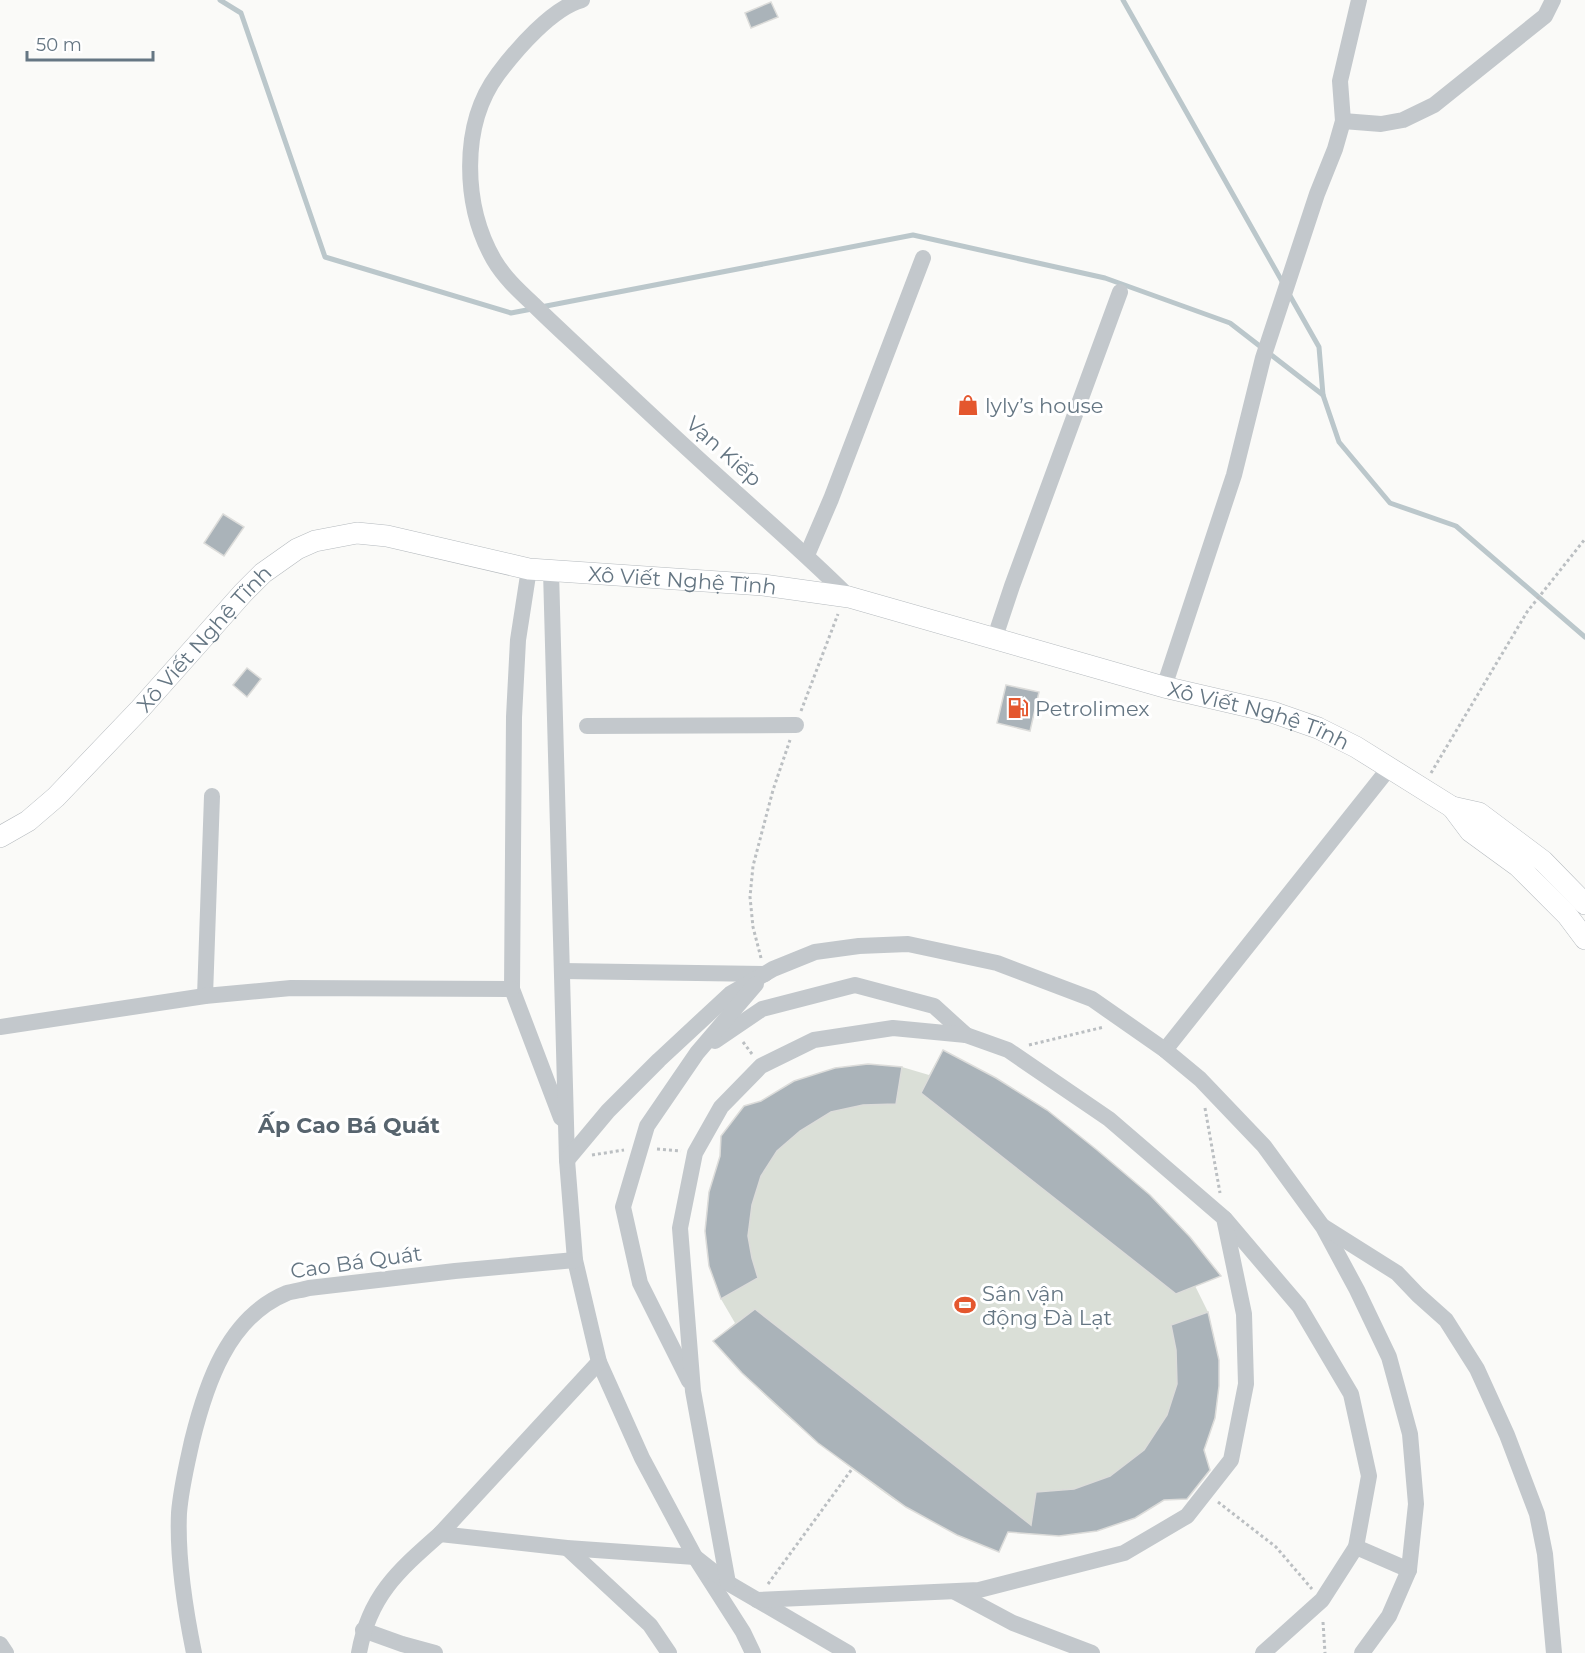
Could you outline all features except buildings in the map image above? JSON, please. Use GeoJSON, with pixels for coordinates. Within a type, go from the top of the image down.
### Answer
{"type":"FeatureCollection","features":[{"type":"Feature","properties":{"kind":"main road","name":"Xô Viết Nghệ Tĩnh"},"geometry":{"type":"LineString","coordinates":[[0,837],[28,821],[56,797],[140,709],[243,593],[276,562],[315,541],[357,533],[387,536],[529,569],[763,585],[849,597],[1164,687],[1272,712],[1318,728],[1356,747],[1452,807],[1470,831],[1518,866],[1567,915],[1585,939]]}},
{"type":"Feature","properties":{"kind":"main road","name":"Xô Viết Nghệ Tĩnh"},"geometry":{"type":"LineString","coordinates":[[1452,807],[1479,813],[1543,861],[1585,904]]}},
{"type":"Feature","properties":{"kind":"street"},"geometry":{"type":"LineString","coordinates":[[1164,687],[1234,475],[1263,358],[1343,121],[1340,81],[1359,0]]}},
{"type":"Feature","properties":{"kind":"street","name":"Vạn Kiếp"},"geometry":{"type":"LineString","coordinates":[[575,1],[517,49],[493,81],[479,111],[473,139],[471,178],[473,202],[482,236],[503,275],[713,472],[807,555],[849,597]]}},
{"type":"Feature","properties":{"kind":"street"},"geometry":{"type":"LineString","coordinates":[[1343,121],[1381,124],[1403,120],[1434,105],[1545,16],[1548,1]]}},
{"type":"Feature","properties":{"kind":"street"},"geometry":{"type":"LineString","coordinates":[[807,555],[831,499],[923,258]]}},
{"type":"Feature","properties":{"kind":"street"},"geometry":{"type":"LineString","coordinates":[[994,640],[1120,292]]}},
{"type":"Feature","properties":{"kind":"street"},"geometry":{"type":"LineString","coordinates":[[529,569],[518,640],[514,717],[512,989],[566,1130]]}},
{"type":"Feature","properties":{"kind":"street"},"geometry":{"type":"LineString","coordinates":[[551,571],[567,1160],[575,1260],[599,1362],[642,1458],[695,1557],[743,1632],[753,1653]]}},
{"type":"Feature","properties":{"kind":"street"},"geometry":{"type":"LineString","coordinates":[[587,726],[796,725]]}},
{"type":"Feature","properties":{"kind":"street"},"geometry":{"type":"LineString","coordinates":[[1165,1050],[1390,767]]}},
{"type":"Feature","properties":{"kind":"street"},"geometry":{"type":"LineString","coordinates":[[205,996],[212,796]]}},
{"type":"Feature","properties":{"kind":"street"},"geometry":{"type":"LineString","coordinates":[[567,1160],[608,1111],[673,1046],[730,994],[765,974],[814,952],[859,946],[908,944],[997,963],[1092,999],[1165,1050],[1200,1079],[1264,1146],[1323,1227],[1389,1357],[1410,1434],[1416,1504],[1409,1570],[1389,1616],[1362,1653]]}},
{"type":"Feature","properties":{"kind":"street"},"geometry":{"type":"LineString","coordinates":[[562,971],[765,974]]}},
{"type":"Feature","properties":{"kind":"street"},"geometry":{"type":"LineString","coordinates":[[693,1391],[640,1283],[623,1207],[647,1126],[697,1053],[765,974]]}},
{"type":"Feature","properties":{"kind":"street"},"geometry":{"type":"LineString","coordinates":[[697,1053],[762,1009],[855,985],[934,1006],[966,1035]]}},
{"type":"Feature","properties":{"kind":"street"},"geometry":{"type":"LineString","coordinates":[[0,1027],[205,996],[291,988],[512,989]]}},
{"type":"Feature","properties":{"kind":"street"},"geometry":{"type":"LineString","coordinates":[[728,1583],[693,1391],[680,1228],[694,1153],[721,1107],[761,1066],[814,1040],[892,1028],[966,1035],[1008,1050],[1109,1119],[1224,1218],[1299,1306],[1351,1394],[1369,1476],[1356,1547],[1322,1600],[1263,1653]]}},
{"type":"Feature","properties":{"kind":"street"},"geometry":{"type":"LineString","coordinates":[[757,1600],[979,1590],[1124,1553],[1187,1516],[1231,1460],[1246,1384],[1244,1314],[1224,1218]]}},
{"type":"Feature","properties":{"kind":"street"},"geometry":{"type":"LineString","coordinates":[[1323,1227],[1398,1273],[1446,1320],[1477,1369],[1508,1435],[1536,1514],[1545,1554],[1554,1653]]}},
{"type":"Feature","properties":{"kind":"street","name":"Cao Bá Quát"},"geometry":{"type":"LineString","coordinates":[[194,1653],[180,1538],[179,1513],[184,1475],[200,1410],[218,1362],[243,1325],[268,1304],[288,1293],[309,1288],[575,1260]]}},
{"type":"Feature","properties":{"kind":"street"},"geometry":{"type":"LineString","coordinates":[[359,1653],[363,1630],[385,1587],[411,1559],[440,1534],[599,1362]]}},
{"type":"Feature","properties":{"kind":"street"},"geometry":{"type":"LineString","coordinates":[[440,1534],[567,1548],[695,1557],[728,1583],[843,1651]]}},
{"type":"Feature","properties":{"kind":"street"},"geometry":{"type":"LineString","coordinates":[[1356,1547],[1409,1570]]}},
{"type":"Feature","properties":{"kind":"street"},"geometry":{"type":"LineString","coordinates":[[567,1548],[650,1625],[669,1653]]}},
{"type":"Feature","properties":{"kind":"street"},"geometry":{"type":"LineString","coordinates":[[954,1591],[1013,1623],[1092,1653]]}},
{"type":"Feature","properties":{"kind":"street"},"geometry":{"type":"LineString","coordinates":[[363,1630],[435,1653]]}},
{"type":"Feature","properties":{"kind":"street"},"geometry":{"type":"LineString","coordinates":[[0,1644],[6,1653]]}},
{"type":"Feature","properties":{"kind":"street"},"geometry":{"type":"LineString","coordinates":[[818,1653],[843,1651]]}},
{"type":"Feature","properties":{"kind":"path"},"geometry":{"type":"LineString","coordinates":[[1422,787],[1527,612],[1585,539]]}},
{"type":"Feature","properties":{"kind":"path"},"geometry":{"type":"LineString","coordinates":[[765,974],[753,927],[750,897],[753,866],[773,790],[796,725],[835,621],[849,597]]}},
{"type":"Feature","properties":{"kind":"path"},"geometry":{"type":"LineString","coordinates":[[1008,1050],[1126,1022]]}},
{"type":"Feature","properties":{"kind":"path"},"geometry":{"type":"LineString","coordinates":[[733,1029],[761,1066]]}},
{"type":"Feature","properties":{"kind":"path"},"geometry":{"type":"LineString","coordinates":[[1200,1079],[1224,1218]]}},
{"type":"Feature","properties":{"kind":"path"},"geometry":{"type":"LineString","coordinates":[[567,1160],[641,1147],[694,1153]]}},
{"type":"Feature","properties":{"kind":"path"},"geometry":{"type":"LineString","coordinates":[[757,1600],[852,1469]]}},
{"type":"Feature","properties":{"kind":"path"},"geometry":{"type":"LineString","coordinates":[[1206,1492],[1276,1547],[1322,1600],[1324,1653]]}},
{"type":"Feature","properties":{"kind":"shaded area","name":"Sân vận động Đà Lạt"},"geometry":{"type":"Polygon","coordinates":[[[943,1050],[996,1078],[1047,1110],[1150,1195],[1208,1312],[1219,1360],[1215,1418],[1204,1450],[1210,1470],[1187,1499],[1164,1500],[1097,1531],[1059,1536],[1009,1529],[999,1552],[941,1526],[902,1505],[845,1464],[767,1397],[713,1341],[735,1323],[721,1299],[709,1266],[705,1231],[709,1192],[720,1157],[721,1136],[744,1106],[761,1101],[794,1081],[835,1068],[868,1064],[902,1067],[929,1075],[943,1050]]]}},
{"type":"Feature","properties":{"kind":"waterway"},"geometry":{"type":"LineString","coordinates":[[220,0],[241,13],[325,257],[511,313],[532,309]]}},
{"type":"Feature","properties":{"kind":"waterway"},"geometry":{"type":"LineString","coordinates":[[1123,0],[1283,283]]}},
{"type":"Feature","properties":{"kind":"waterway"},"geometry":{"type":"LineString","coordinates":[[541,307],[913,235],[1105,278],[1230,323],[1323,395]]}},
{"type":"Feature","properties":{"kind":"waterway"},"geometry":{"type":"LineString","coordinates":[[1289,294],[1319,347],[1323,395],[1339,442],[1390,503],[1456,526],[1585,637]]}},
{"type":"Feature","properties":{"kind":"place","name":"lyly’s house"},"geometry":{"type":"Point","coordinates":[968,405]}},
{"type":"Feature","properties":{"kind":"place","name":"Petrolimex"},"geometry":{"type":"Point","coordinates":[1018,708]}},
{"type":"Feature","properties":{"kind":"place","name":"Sân vận động Đà Lạt"},"geometry":{"type":"Point","coordinates":[965,1305]}},
{"type":"Feature","properties":{"kind":"district","name":"Ấp Cao Bá Quát"},"geometry":{"type":"Point","coordinates":[349,1125]}}]}
